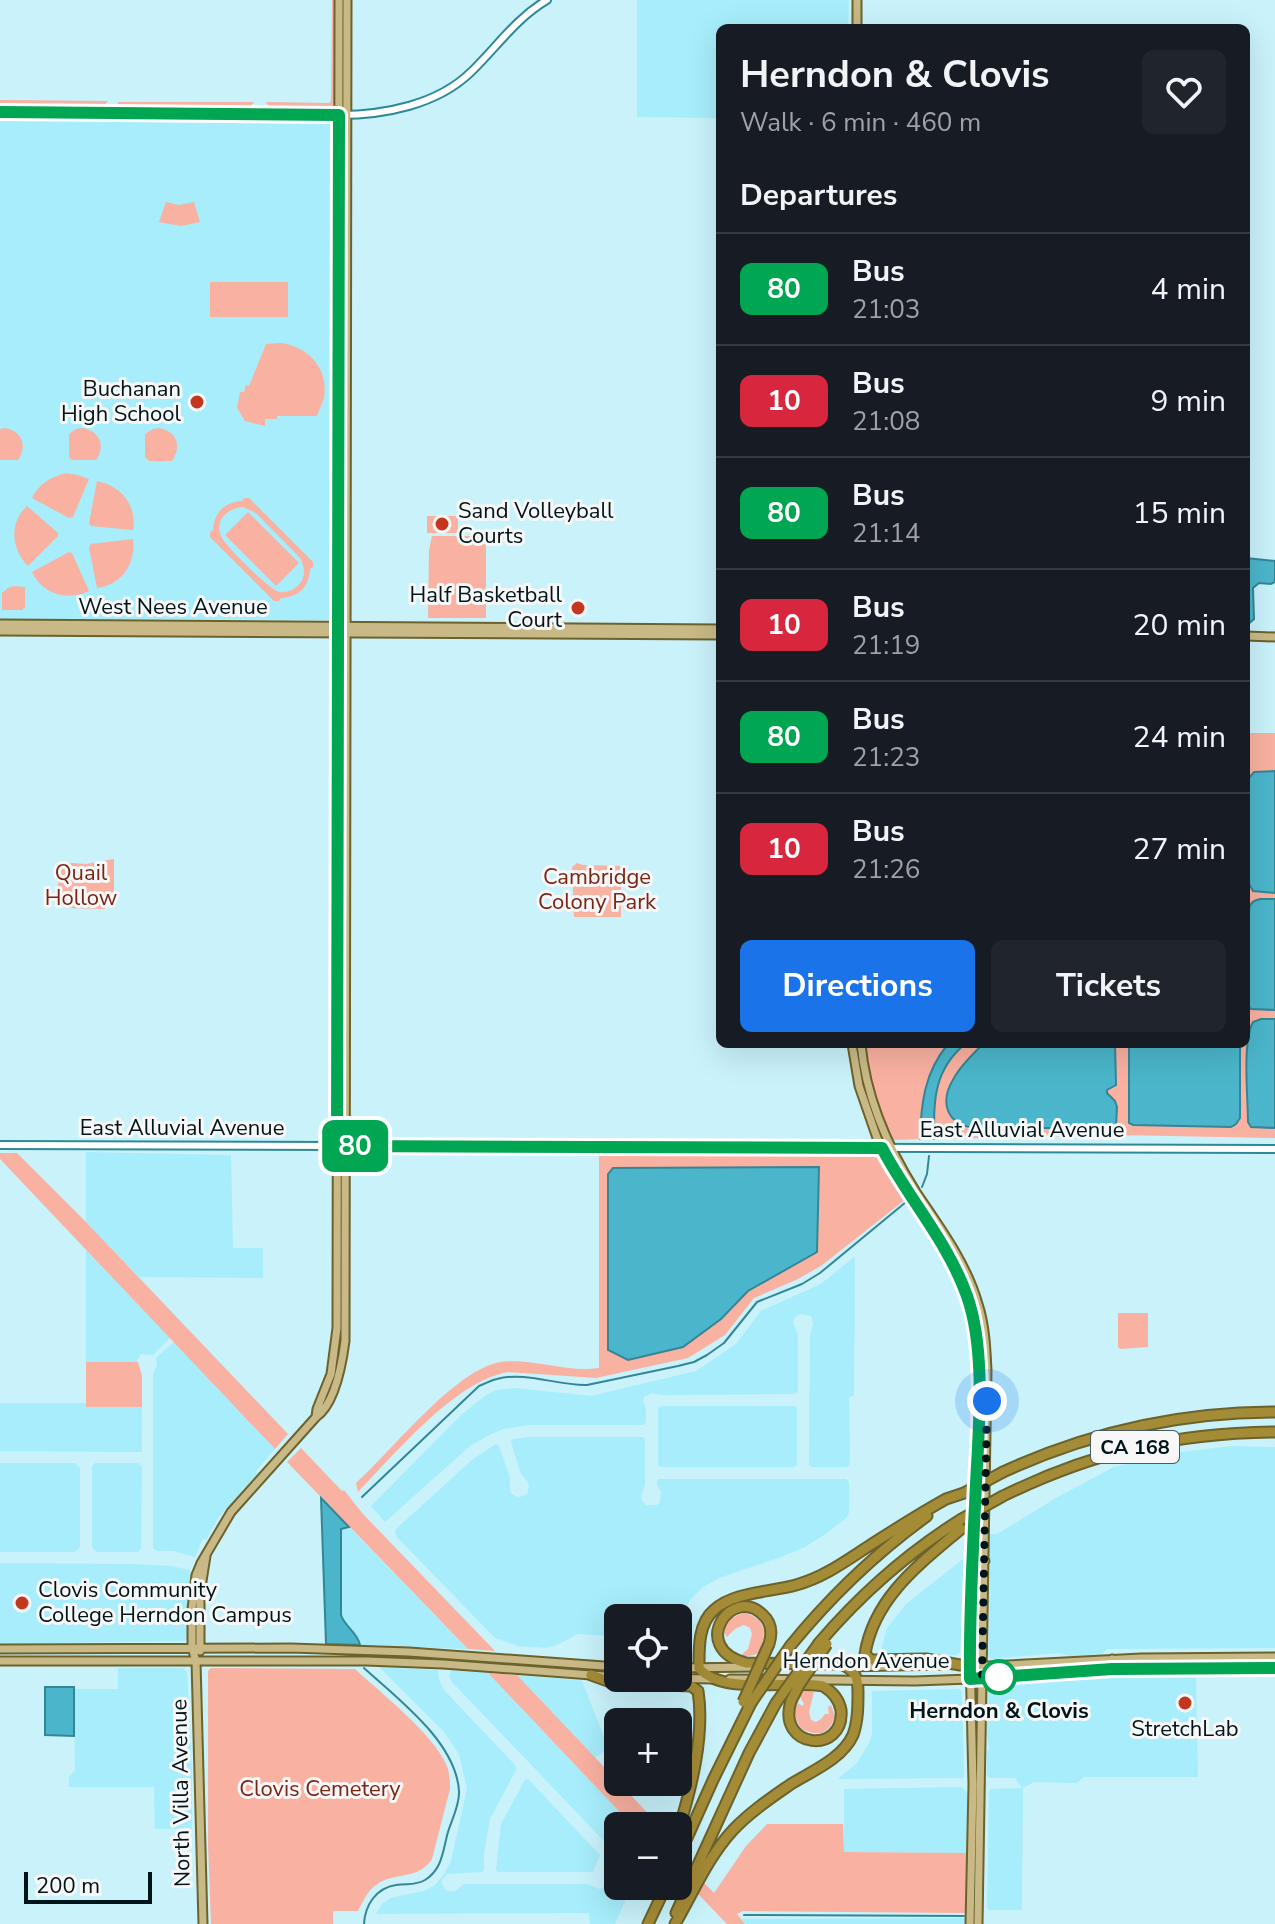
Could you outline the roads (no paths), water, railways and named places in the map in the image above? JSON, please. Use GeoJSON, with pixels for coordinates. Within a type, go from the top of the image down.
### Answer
{"type":"FeatureCollection","features":[{"type":"Feature","properties":{"kind":"highway","name":"CA 168"},"geometry":{"type":"LineString","coordinates":[[692,1827],[747,1702],[791,1645],[853,1576],[897,1538],[964,1493],[1003,1472],[1082,1440],[1140,1425],[1213,1414],[1275,1412]]}},
{"type":"Feature","properties":{"kind":"highway","name":"CA 168"},"geometry":{"type":"LineString","coordinates":[[703,1865],[749,1753],[776,1703],[868,1591],[913,1552],[1003,1496],[1058,1471],[1103,1456],[1143,1445],[1205,1435],[1275,1432]]}},
{"type":"Feature","properties":{"kind":"highway"},"geometry":{"type":"LineString","coordinates":[[823,1644],[799,1685],[791,1701],[788,1717],[798,1735],[817,1741],[829,1738],[841,1719],[838,1700],[823,1686],[744,1685],[719,1679],[699,1668],[701,1631],[708,1617],[723,1603],[820,1576],[946,1499],[964,1493]]}},
{"type":"Feature","properties":{"kind":"highway"},"geometry":{"type":"LineString","coordinates":[[961,1524],[885,1602],[876,1618],[865,1654],[873,1660],[926,1659],[965,1665]]}},
{"type":"Feature","properties":{"kind":"highway"},"geometry":{"type":"LineString","coordinates":[[673,1924],[703,1865],[745,1819],[790,1785],[829,1761],[847,1744],[857,1715],[858,1680],[854,1672],[841,1664],[746,1663],[734,1660],[726,1655],[718,1642],[717,1631],[720,1622],[736,1608],[753,1609],[764,1616],[771,1634],[769,1644],[747,1702]]}},
{"type":"Feature","properties":{"kind":"highway"},"geometry":{"type":"LineString","coordinates":[[591,1675],[613,1683],[696,1688],[699,1694],[696,1754],[684,1812]]}},
{"type":"Feature","properties":{"kind":"highway"},"geometry":{"type":"LineString","coordinates":[[648,1924],[657,1900]]}},
{"type":"Feature","properties":{"kind":"main road"},"geometry":{"type":"LineString","coordinates":[[339,0],[346,305],[342,506]]}},
{"type":"Feature","properties":{"kind":"main road"},"geometry":{"type":"LineString","coordinates":[[341,1146],[342,506],[339,240],[347,0]]}},
{"type":"Feature","properties":{"kind":"main road"},"geometry":{"type":"LineString","coordinates":[[857,0],[857,24]]}},
{"type":"Feature","properties":{"kind":"main road"},"geometry":{"type":"LineString","coordinates":[[339,240],[343,244],[346,305]]}},
{"type":"Feature","properties":{"kind":"main road","name":"West Nees Avenue"},"geometry":{"type":"LineString","coordinates":[[0,624],[203,625],[342,630]]}},
{"type":"Feature","properties":{"kind":"main road"},"geometry":{"type":"LineString","coordinates":[[342,630],[716,629]]}},
{"type":"Feature","properties":{"kind":"main road"},"geometry":{"type":"LineString","coordinates":[[342,630],[716,635]]}},
{"type":"Feature","properties":{"kind":"main road","name":"West Nees Avenue"},"geometry":{"type":"LineString","coordinates":[[0,631],[342,630]]}},
{"type":"Feature","properties":{"kind":"main road"},"geometry":{"type":"LineString","coordinates":[[1250,636],[1275,637]]}},
{"type":"Feature","properties":{"kind":"main road"},"geometry":{"type":"LineString","coordinates":[[853,1048],[859,1086],[869,1118],[956,1269],[967,1295],[977,1337],[979,1432],[965,1665],[970,1679],[973,1784],[970,1924]]}},
{"type":"Feature","properties":{"kind":"main road"},"geometry":{"type":"LineString","coordinates":[[862,1048],[867,1085],[886,1148],[952,1245],[971,1282],[979,1305],[987,1360],[978,1924]]}},
{"type":"Feature","properties":{"kind":"main road","name":"North Villa Avenue"},"geometry":{"type":"LineString","coordinates":[[203,1924],[196,1648],[206,1555],[231,1512],[316,1417],[331,1374],[337,1340],[341,1146]]}},
{"type":"Feature","properties":{"kind":"main road"},"geometry":{"type":"LineString","coordinates":[[943,1246],[950,1249],[971,1282]]}},
{"type":"Feature","properties":{"kind":"main road"},"geometry":{"type":"LineString","coordinates":[[976,1508],[980,1556],[985,1561]]}},
{"type":"Feature","properties":{"kind":"main road"},"geometry":{"type":"LineString","coordinates":[[973,1567],[979,1571],[983,1612]]}},
{"type":"Feature","properties":{"kind":"main road"},"geometry":{"type":"LineString","coordinates":[[0,1652],[196,1648],[395,1652],[604,1666]]}},
{"type":"Feature","properties":{"kind":"main road"},"geometry":{"type":"LineString","coordinates":[[1112,1669],[1117,1664],[1155,1662],[1173,1657]]}},
{"type":"Feature","properties":{"kind":"main road","name":"Herndon Avenue"},"geometry":{"type":"LineString","coordinates":[[692,1668],[982,1666],[1173,1657],[1275,1663]]}},
{"type":"Feature","properties":{"kind":"main road"},"geometry":{"type":"LineString","coordinates":[[1045,1674],[1071,1666],[1104,1664],[1113,1659]]}},
{"type":"Feature","properties":{"kind":"main road"},"geometry":{"type":"LineString","coordinates":[[0,1661],[366,1661],[604,1676]]}},
{"type":"Feature","properties":{"kind":"main road","name":"Herndon Avenue"},"geometry":{"type":"LineString","coordinates":[[692,1679],[970,1679],[1112,1669],[1275,1663]]}},
{"type":"Feature","properties":{"kind":"main road"},"geometry":{"type":"LineString","coordinates":[[971,1733],[977,1778],[981,1782]]}},
{"type":"Feature","properties":{"kind":"street"},"geometry":{"type":"LineString","coordinates":[[0,112],[375,114],[406,107],[444,90],[472,72],[521,19],[547,0]]}},
{"type":"Feature","properties":{"kind":"street"},"geometry":{"type":"LineString","coordinates":[[125,633],[140,629],[199,629],[203,625]]}},
{"type":"Feature","properties":{"kind":"street","name":"East Alluvial Avenue"},"geometry":{"type":"LineString","coordinates":[[0,1145],[1275,1149]]}},
{"type":"Feature","properties":{"kind":"waterway"},"geometry":{"type":"LineString","coordinates":[[922,1187],[929,1156]]}},
{"type":"Feature","properties":{"kind":"waterway"},"geometry":{"type":"LineString","coordinates":[[362,1497],[479,1386],[508,1377],[587,1385],[694,1362],[724,1343],[757,1302],[802,1284],[820,1273],[906,1202]]}},
{"type":"Feature","properties":{"kind":"waterway"},"geometry":{"type":"LineString","coordinates":[[364,1668],[437,1739],[455,1773],[459,1796],[435,1870],[421,1882],[389,1887],[377,1894],[369,1904],[364,1924]]}},
{"type":"Feature","properties":{"kind":"waterway"},"geometry":{"type":"LineString","coordinates":[[744,1915],[964,1916]]}},
{"type":"Feature","properties":{"kind":"place","name":"Buchanan High School"},"geometry":{"type":"Point","coordinates":[197,402]}},
{"type":"Feature","properties":{"kind":"place","name":"Sand Volleyball Courts"},"geometry":{"type":"Point","coordinates":[442,524]}},
{"type":"Feature","properties":{"kind":"place","name":"Half Basketball Court"},"geometry":{"type":"Point","coordinates":[578,608]}},
{"type":"Feature","properties":{"kind":"place","name":"Clovis Community College Herndon Campus"},"geometry":{"type":"Point","coordinates":[22,1603]}},
{"type":"Feature","properties":{"kind":"place","name":"Herndon & Clovis"},"geometry":{"type":"Point","coordinates":[999,1677]}},
{"type":"Feature","properties":{"kind":"place","name":"StretchLab"},"geometry":{"type":"Point","coordinates":[1185,1703]}},
{"type":"Feature","properties":{"kind":"park label","name":"Quail Hollow"},"geometry":{"type":"Point","coordinates":[81,886]}},
{"type":"Feature","properties":{"kind":"park label","name":"Cambridge Colony Park"},"geometry":{"type":"Point","coordinates":[597,890]}},
{"type":"Feature","properties":{"kind":"park label","name":"Clovis Cemetery"},"geometry":{"type":"Point","coordinates":[320,1789]}}]}
